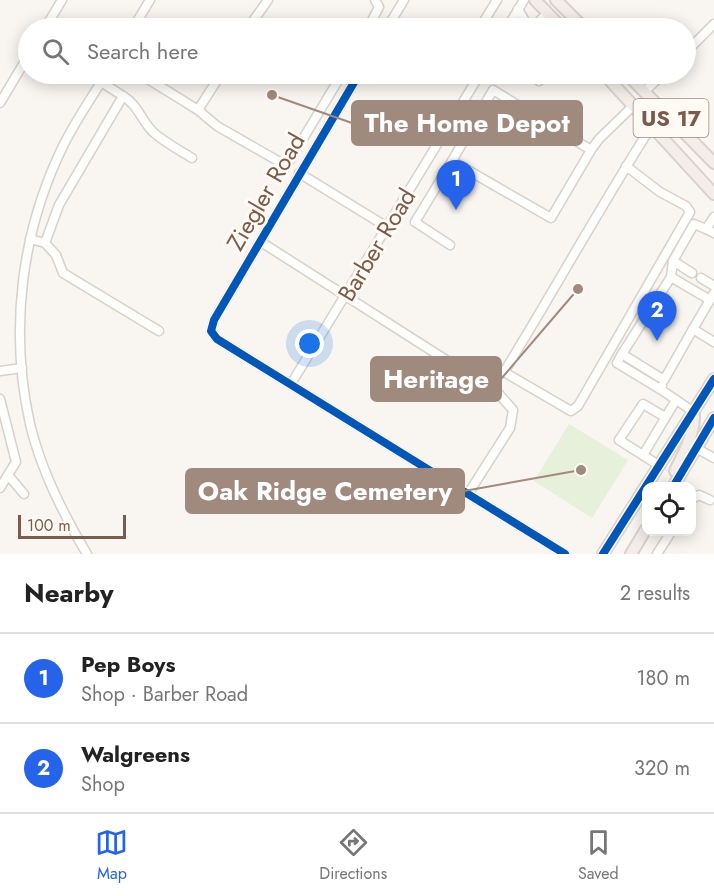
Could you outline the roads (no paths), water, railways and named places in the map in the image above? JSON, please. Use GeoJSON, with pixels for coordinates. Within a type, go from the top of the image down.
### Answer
{"type":"FeatureCollection","features":[{"type":"Feature","properties":{"kind":"main road"},"geometry":{"type":"LineString","coordinates":[[535,0],[553,18]]}},
{"type":"Feature","properties":{"kind":"main road"},"geometry":{"type":"LineString","coordinates":[[556,0],[574,18]]}},
{"type":"Feature","properties":{"kind":"main road","name":"US 17"},"geometry":{"type":"LineString","coordinates":[[613,84],[714,194]]}},
{"type":"Feature","properties":{"kind":"main road","name":"US 17"},"geometry":{"type":"LineString","coordinates":[[637,84],[714,164]]}},
{"type":"Feature","properties":{"kind":"main road"},"geometry":{"type":"LineString","coordinates":[[603,554],[714,379]]}},
{"type":"Feature","properties":{"kind":"main road"},"geometry":{"type":"LineString","coordinates":[[672,482],[691,436],[694,412]]}},
{"type":"Feature","properties":{"kind":"main road"},"geometry":{"type":"LineString","coordinates":[[673,482],[714,418]]}},
{"type":"Feature","properties":{"kind":"main road"},"geometry":{"type":"LineString","coordinates":[[631,554],[642,536]]}},
{"type":"Feature","properties":{"kind":"street"},"geometry":{"type":"LineString","coordinates":[[51,18],[62,0]]}},
{"type":"Feature","properties":{"kind":"street"},"geometry":{"type":"LineString","coordinates":[[139,18],[150,0]]}},
{"type":"Feature","properties":{"kind":"street"},"geometry":{"type":"LineString","coordinates":[[255,18],[268,0]]}},
{"type":"Feature","properties":{"kind":"street"},"geometry":{"type":"LineString","coordinates":[[373,18],[379,7],[375,0]]}},
{"type":"Feature","properties":{"kind":"street"},"geometry":{"type":"LineString","coordinates":[[393,18],[404,0]]}},
{"type":"Feature","properties":{"kind":"street"},"geometry":{"type":"LineString","coordinates":[[485,18],[497,0]]}},
{"type":"Feature","properties":{"kind":"street"},"geometry":{"type":"LineString","coordinates":[[513,18],[524,0]]}},
{"type":"Feature","properties":{"kind":"street"},"geometry":{"type":"LineString","coordinates":[[518,9],[524,18]]}},
{"type":"Feature","properties":{"kind":"street"},"geometry":{"type":"LineString","coordinates":[[542,18],[548,13]]}},
{"type":"Feature","properties":{"kind":"street"},"geometry":{"type":"LineString","coordinates":[[696,42],[714,24]]}},
{"type":"Feature","properties":{"kind":"street"},"geometry":{"type":"LineString","coordinates":[[0,103],[18,73]]}},
{"type":"Feature","properties":{"kind":"street"},"geometry":{"type":"LineString","coordinates":[[87,554],[72,529],[48,477],[31,427],[20,342],[21,294],[30,239],[44,192],[64,144],[100,84]]}},
{"type":"Feature","properties":{"kind":"street"},"geometry":{"type":"LineString","coordinates":[[104,84],[133,102],[142,120],[154,134],[192,158]]}},
{"type":"Feature","properties":{"kind":"street"},"geometry":{"type":"LineString","coordinates":[[156,84],[198,110],[217,126],[278,162],[289,162],[336,84]]}},
{"type":"Feature","properties":{"kind":"street"},"geometry":{"type":"LineString","coordinates":[[198,110],[214,84]]}},
{"type":"Feature","properties":{"kind":"street","name":"Ziegler Road"},"geometry":{"type":"LineString","coordinates":[[291,384],[217,339],[211,332],[214,320],[353,84]]}},
{"type":"Feature","properties":{"kind":"street","name":"Barber Road"},"geometry":{"type":"LineString","coordinates":[[291,384],[474,84]]}},
{"type":"Feature","properties":{"kind":"street"},"geometry":{"type":"LineString","coordinates":[[645,92],[653,84]]}},
{"type":"Feature","properties":{"kind":"street"},"geometry":{"type":"LineString","coordinates":[[450,244],[415,222],[493,90],[591,150]]}},
{"type":"Feature","properties":{"kind":"street"},"geometry":{"type":"LineString","coordinates":[[45,243],[58,205],[123,96]]}},
{"type":"Feature","properties":{"kind":"street"},"geometry":{"type":"LineString","coordinates":[[452,160],[550,218],[599,139],[633,106]]}},
{"type":"Feature","properties":{"kind":"street"},"geometry":{"type":"LineString","coordinates":[[626,166],[660,192],[686,206],[690,212],[578,406],[571,411],[504,372],[626,166],[651,127]]}},
{"type":"Feature","properties":{"kind":"street"},"geometry":{"type":"LineString","coordinates":[[299,173],[387,227]]}},
{"type":"Feature","properties":{"kind":"street"},"geometry":{"type":"LineString","coordinates":[[694,412],[617,363],[671,277],[673,261],[694,224],[710,231],[714,217]]}},
{"type":"Feature","properties":{"kind":"street"},"geometry":{"type":"LineString","coordinates":[[30,239],[45,243],[56,255],[63,273],[159,331]]}},
{"type":"Feature","properties":{"kind":"street"},"geometry":{"type":"LineString","coordinates":[[261,242],[498,393],[513,410],[510,428],[468,494]]}},
{"type":"Feature","properties":{"kind":"street"},"geometry":{"type":"LineString","coordinates":[[673,261],[692,273]]}},
{"type":"Feature","properties":{"kind":"street"},"geometry":{"type":"LineString","coordinates":[[660,389],[712,297],[671,277]]}},
{"type":"Feature","properties":{"kind":"street"},"geometry":{"type":"LineString","coordinates":[[701,278],[714,286]]}},
{"type":"Feature","properties":{"kind":"street"},"geometry":{"type":"LineString","coordinates":[[693,329],[714,342]]}},
{"type":"Feature","properties":{"kind":"street"},"geometry":{"type":"LineString","coordinates":[[621,354],[664,380]]}},
{"type":"Feature","properties":{"kind":"street"},"geometry":{"type":"LineString","coordinates":[[0,371],[22,368]]}},
{"type":"Feature","properties":{"kind":"street"},"geometry":{"type":"LineString","coordinates":[[291,384],[565,554]]}},
{"type":"Feature","properties":{"kind":"street"},"geometry":{"type":"LineString","coordinates":[[0,399],[16,462],[0,489]]}},
{"type":"Feature","properties":{"kind":"street"},"geometry":{"type":"LineString","coordinates":[[643,455],[676,400]]}},
{"type":"Feature","properties":{"kind":"street"},"geometry":{"type":"LineString","coordinates":[[660,466],[620,440],[643,404],[665,417]]}},
{"type":"Feature","properties":{"kind":"street"},"geometry":{"type":"LineString","coordinates":[[696,448],[714,458]]}},
{"type":"Feature","properties":{"kind":"street"},"geometry":{"type":"LineString","coordinates":[[8,475],[24,494]]}},
{"type":"Feature","properties":{"kind":"street"},"geometry":{"type":"LineString","coordinates":[[696,497],[699,495],[710,500]]}},
{"type":"Feature","properties":{"kind":"street"},"geometry":{"type":"LineString","coordinates":[[657,554],[668,536]]}},
{"type":"Feature","properties":{"kind":"place","name":"The Home Depot"},"geometry":{"type":"Point","coordinates":[272,95]}},
{"type":"Feature","properties":{"kind":"place","name":"Pep Boys"},"geometry":{"type":"Point","coordinates":[456,210]}},
{"type":"Feature","properties":{"kind":"place","name":"Heritage"},"geometry":{"type":"Point","coordinates":[578,289]}},
{"type":"Feature","properties":{"kind":"place","name":"Walgreens"},"geometry":{"type":"Point","coordinates":[657,341]}},
{"type":"Feature","properties":{"kind":"place","name":"Oak Ridge Cemetery"},"geometry":{"type":"Point","coordinates":[581,470]}}]}
